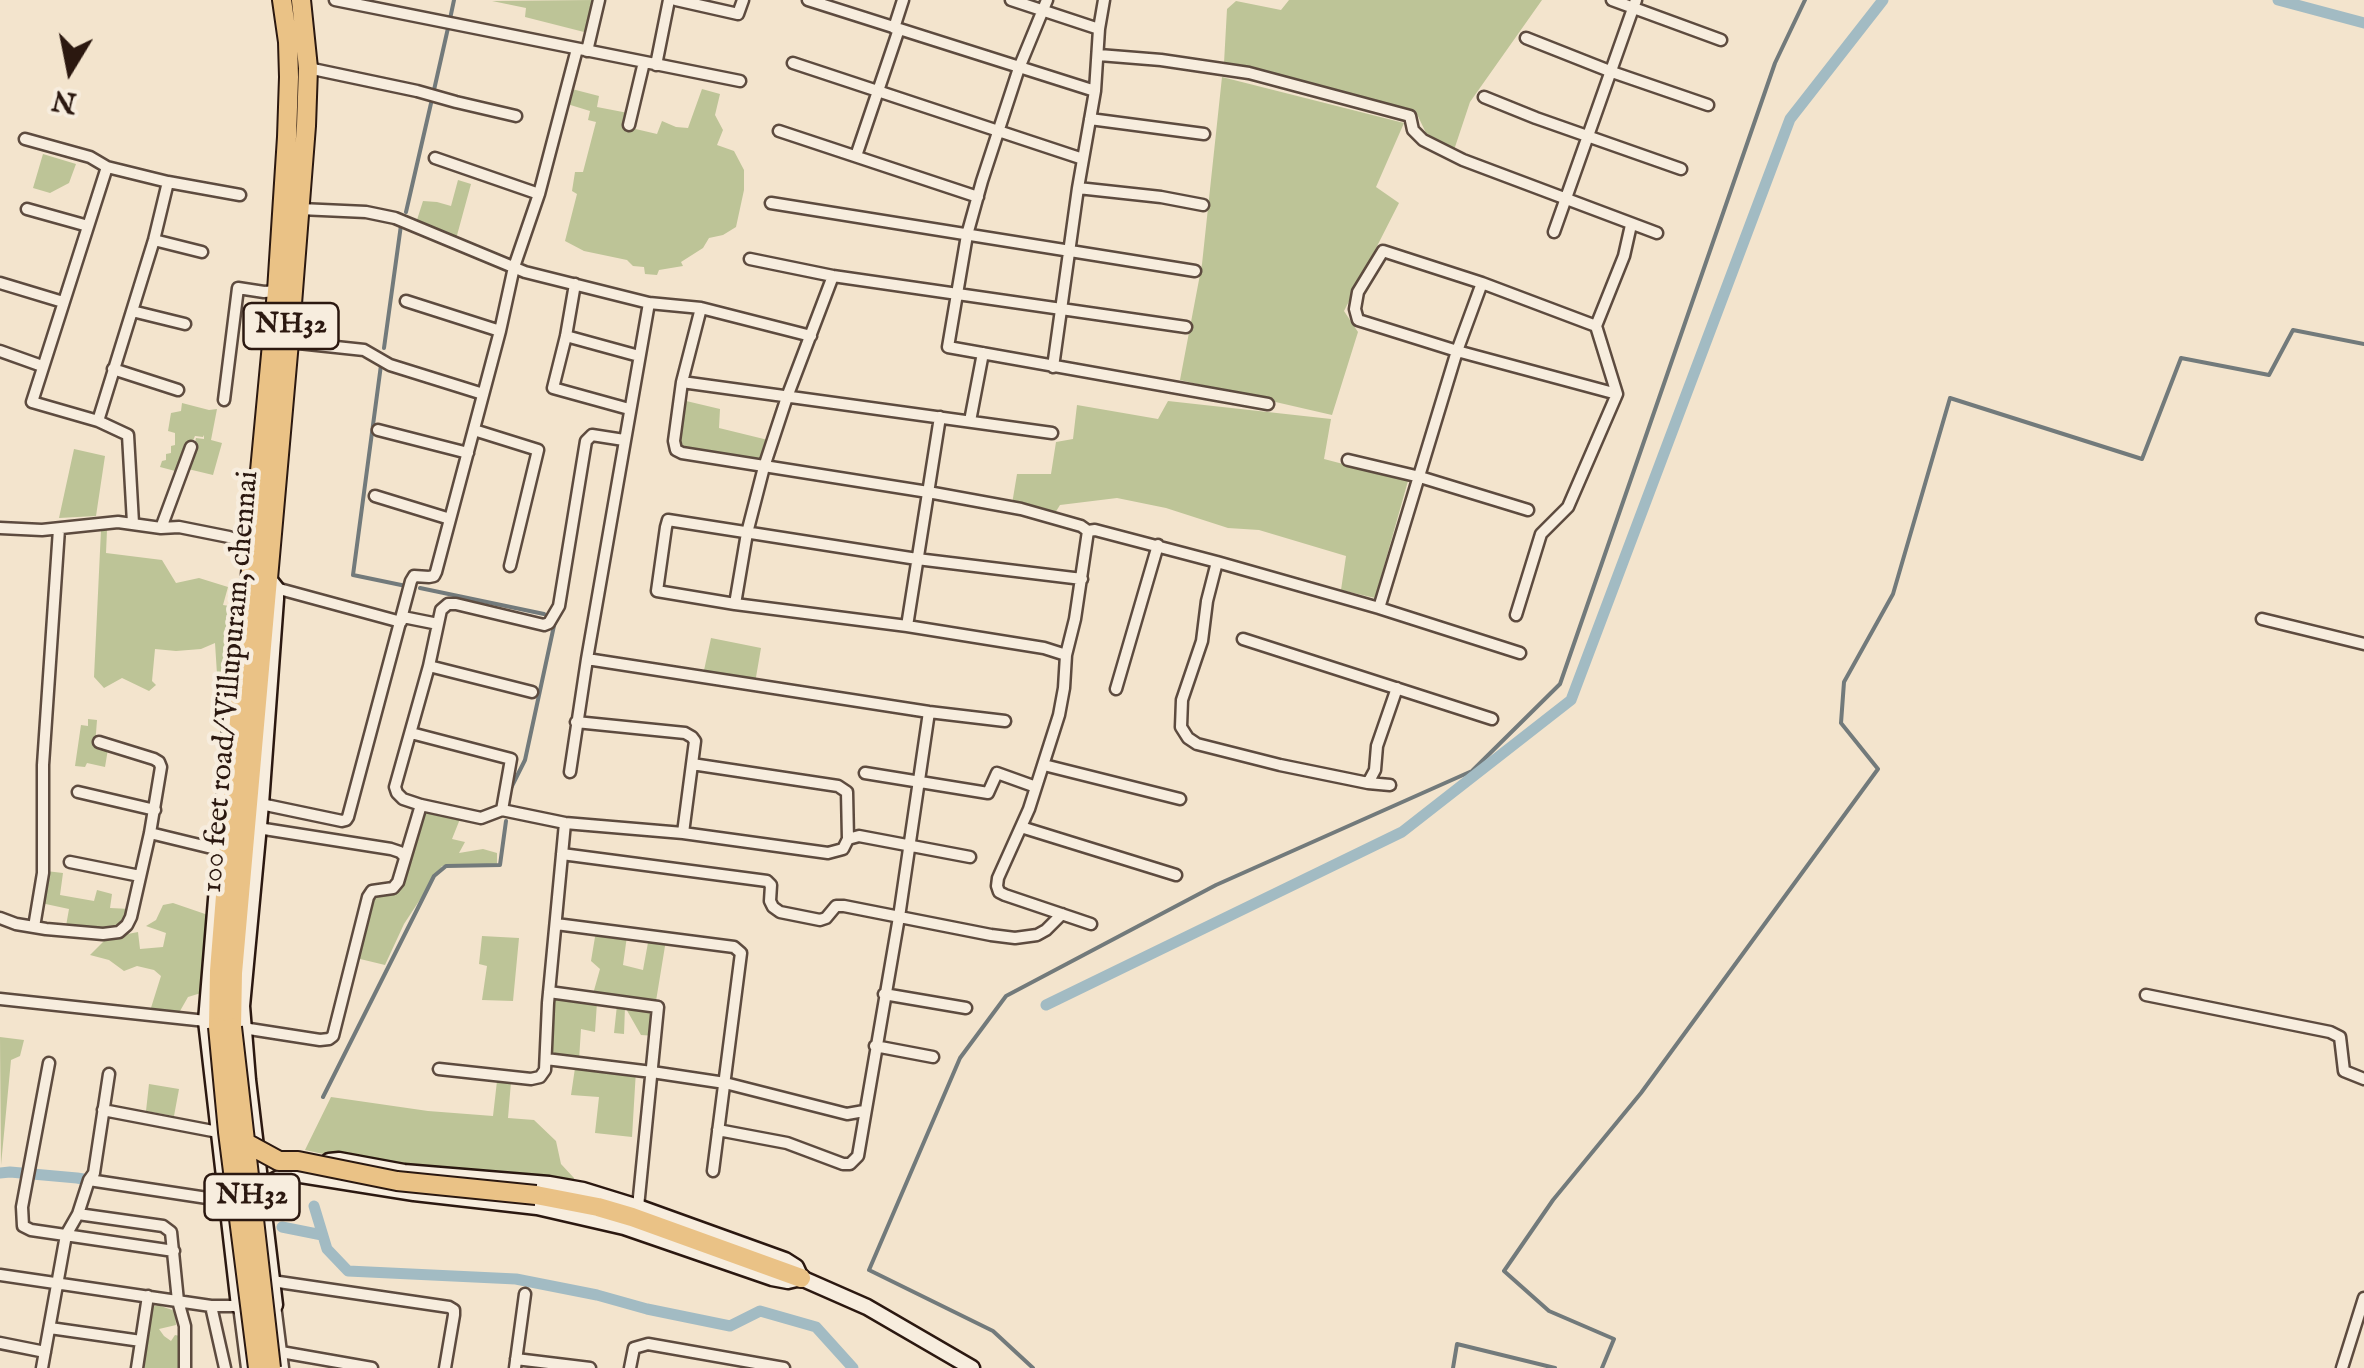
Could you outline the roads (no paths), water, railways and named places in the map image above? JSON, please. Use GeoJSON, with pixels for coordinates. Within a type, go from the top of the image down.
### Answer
{"type":"FeatureCollection","features":[{"type":"Feature","properties":{"kind":"highway","name":"100 feet road/ Villupuram, chennai"},"geometry":{"type":"LineString","coordinates":[[258,1368],[228,1132],[225,1028],[266,584],[262,545],[289,77],[282,0]]}},
{"type":"Feature","properties":{"kind":"highway","name":"100 feet road/ Villupuram, chennai"},"geometry":{"type":"LineString","coordinates":[[262,545],[289,342],[300,209],[308,68],[301,0]]}},
{"type":"Feature","properties":{"kind":"highway","name":"100 feet road/ Villupuram, chennai"},"geometry":{"type":"LineString","coordinates":[[225,1028],[256,1188],[276,1360]]}},
{"type":"Feature","properties":{"kind":"highway"},"geometry":{"type":"LineString","coordinates":[[246,1143],[279,1161],[298,1160],[397,1181],[574,1201],[802,1278]]}},
{"type":"Feature","properties":{"kind":"highway"},"geometry":{"type":"LineString","coordinates":[[256,1188],[279,1161]]}},
{"type":"Feature","properties":{"kind":"street"},"geometry":{"type":"LineString","coordinates":[[335,0],[740,81]]}},
{"type":"Feature","properties":{"kind":"street"},"geometry":{"type":"LineString","coordinates":[[260,804],[346,820],[414,576],[434,576],[514,267],[599,0]]}},
{"type":"Feature","properties":{"kind":"street"},"geometry":{"type":"LineString","coordinates":[[629,125],[673,0],[738,14],[743,0]]}},
{"type":"Feature","properties":{"kind":"street"},"geometry":{"type":"LineString","coordinates":[[808,0],[1095,91]]}},
{"type":"Feature","properties":{"kind":"street"},"geometry":{"type":"LineString","coordinates":[[856,156],[903,0]]}},
{"type":"Feature","properties":{"kind":"street"},"geometry":{"type":"LineString","coordinates":[[1011,0],[1045,5],[1099,28]]}},
{"type":"Feature","properties":{"kind":"street"},"geometry":{"type":"LineString","coordinates":[[1053,367],[1095,91],[1104,0]]}},
{"type":"Feature","properties":{"kind":"street"},"geometry":{"type":"LineString","coordinates":[[1612,0],[1634,4],[1720,40]]}},
{"type":"Feature","properties":{"kind":"street"},"geometry":{"type":"LineString","coordinates":[[1554,232],[1634,4]]}},
{"type":"Feature","properties":{"kind":"street"},"geometry":{"type":"LineString","coordinates":[[1045,5],[997,132],[967,235],[948,347],[1268,404]]}},
{"type":"Feature","properties":{"kind":"street"},"geometry":{"type":"LineString","coordinates":[[1526,38],[1708,105]]}},
{"type":"Feature","properties":{"kind":"street"},"geometry":{"type":"LineString","coordinates":[[1099,55],[1250,73],[1410,116],[1414,130],[1423,140],[1462,160],[1657,234]]}},
{"type":"Feature","properties":{"kind":"street"},"geometry":{"type":"LineString","coordinates":[[793,63],[1084,159]]}},
{"type":"Feature","properties":{"kind":"street"},"geometry":{"type":"LineString","coordinates":[[308,68],[516,116]]}},
{"type":"Feature","properties":{"kind":"street"},"geometry":{"type":"LineString","coordinates":[[1484,96],[1681,169]]}},
{"type":"Feature","properties":{"kind":"street"},"geometry":{"type":"LineString","coordinates":[[1090,119],[1204,134]]}},
{"type":"Feature","properties":{"kind":"street"},"geometry":{"type":"LineString","coordinates":[[779,131],[978,197]]}},
{"type":"Feature","properties":{"kind":"street"},"geometry":{"type":"LineString","coordinates":[[25,140],[90,157],[107,167],[240,195]]}},
{"type":"Feature","properties":{"kind":"street"},"geometry":{"type":"LineString","coordinates":[[435,158],[538,194]]}},
{"type":"Feature","properties":{"kind":"street"},"geometry":{"type":"LineString","coordinates":[[107,167],[32,402],[98,421],[128,435],[132,523]]}},
{"type":"Feature","properties":{"kind":"street"},"geometry":{"type":"LineString","coordinates":[[98,421],[168,182]]}},
{"type":"Feature","properties":{"kind":"street"},"geometry":{"type":"LineString","coordinates":[[1078,188],[1204,204]]}},
{"type":"Feature","properties":{"kind":"street"},"geometry":{"type":"LineString","coordinates":[[771,203],[1194,271]]}},
{"type":"Feature","properties":{"kind":"street"},"geometry":{"type":"LineString","coordinates":[[27,209],[88,226]]}},
{"type":"Feature","properties":{"kind":"street"},"geometry":{"type":"LineString","coordinates":[[300,209],[366,212],[395,218],[524,272],[649,302],[701,308],[812,336]]}},
{"type":"Feature","properties":{"kind":"street"},"geometry":{"type":"LineString","coordinates":[[1516,615],[1541,534],[1568,506],[1617,394],[1596,326],[1624,256],[1631,225]]}},
{"type":"Feature","properties":{"kind":"street"},"geometry":{"type":"LineString","coordinates":[[154,240],[202,252]]}},
{"type":"Feature","properties":{"kind":"street"},"geometry":{"type":"LineString","coordinates":[[1596,326],[1383,251],[1358,292],[1355,310],[1358,320],[1617,394]]}},
{"type":"Feature","properties":{"kind":"street"},"geometry":{"type":"LineString","coordinates":[[750,260],[833,276],[1186,327]]}},
{"type":"Feature","properties":{"kind":"street"},"geometry":{"type":"LineString","coordinates":[[736,604],[747,533],[764,466],[833,276]]}},
{"type":"Feature","properties":{"kind":"street"},"geometry":{"type":"LineString","coordinates":[[0,283],[64,302]]}},
{"type":"Feature","properties":{"kind":"street"},"geometry":{"type":"LineString","coordinates":[[1379,608],[1457,351],[1482,283]]}},
{"type":"Feature","properties":{"kind":"street"},"geometry":{"type":"LineString","coordinates":[[575,284],[553,388],[630,409]]}},
{"type":"Feature","properties":{"kind":"street"},"geometry":{"type":"LineString","coordinates":[[224,400],[238,288],[277,291]]}},
{"type":"Feature","properties":{"kind":"street"},"geometry":{"type":"LineString","coordinates":[[406,300],[500,332]]}},
{"type":"Feature","properties":{"kind":"street"},"geometry":{"type":"LineString","coordinates":[[570,772],[649,302]]}},
{"type":"Feature","properties":{"kind":"street"},"geometry":{"type":"LineString","coordinates":[[701,308],[682,382],[674,441],[676,450],[682,453],[1021,509],[1088,531],[1158,546],[1379,608],[1520,653]]}},
{"type":"Feature","properties":{"kind":"street"},"geometry":{"type":"LineString","coordinates":[[132,310],[185,324]]}},
{"type":"Feature","properties":{"kind":"street"},"geometry":{"type":"LineString","coordinates":[[566,336],[639,356]]}},
{"type":"Feature","properties":{"kind":"street"},"geometry":{"type":"LineString","coordinates":[[289,342],[364,350],[390,364],[483,394]]}},
{"type":"Feature","properties":{"kind":"street"},"geometry":{"type":"LineString","coordinates":[[0,351],[42,366]]}},
{"type":"Feature","properties":{"kind":"street"},"geometry":{"type":"LineString","coordinates":[[970,421],[983,353]]}},
{"type":"Feature","properties":{"kind":"street"},"geometry":{"type":"LineString","coordinates":[[113,369],[178,390]]}},
{"type":"Feature","properties":{"kind":"street"},"geometry":{"type":"LineString","coordinates":[[682,382],[1052,433]]}},
{"type":"Feature","properties":{"kind":"street"},"geometry":{"type":"LineString","coordinates":[[907,626],[940,417]]}},
{"type":"Feature","properties":{"kind":"street"},"geometry":{"type":"LineString","coordinates":[[378,430],[468,453]]}},
{"type":"Feature","properties":{"kind":"street"},"geometry":{"type":"LineString","coordinates":[[474,430],[538,450],[510,566]]}},
{"type":"Feature","properties":{"kind":"street"},"geometry":{"type":"LineString","coordinates":[[624,440],[592,435],[586,442],[559,606],[549,623],[456,604],[441,610],[396,793],[403,800],[481,818],[502,810],[565,823],[683,833],[828,854],[842,849],[848,838],[847,792],[838,786],[692,764]]}},
{"type":"Feature","properties":{"kind":"street"},"geometry":{"type":"LineString","coordinates":[[161,528],[191,447]]}},
{"type":"Feature","properties":{"kind":"street"},"geometry":{"type":"LineString","coordinates":[[1348,460],[1528,510]]}},
{"type":"Feature","properties":{"kind":"street"},"geometry":{"type":"LineString","coordinates":[[375,496],[450,519]]}},
{"type":"Feature","properties":{"kind":"street"},"geometry":{"type":"LineString","coordinates":[[1066,655],[907,626],[657,590],[668,520],[917,559],[1082,578]]}},
{"type":"Feature","properties":{"kind":"street"},"geometry":{"type":"LineString","coordinates":[[0,528],[60,529],[118,522],[195,530],[262,545]]}},
{"type":"Feature","properties":{"kind":"street"},"geometry":{"type":"LineString","coordinates":[[34,927],[42,873],[43,766],[60,529]]}},
{"type":"Feature","properties":{"kind":"street"},"geometry":{"type":"LineString","coordinates":[[1088,531],[1076,620],[1066,655],[1064,688],[1044,765],[997,886],[1000,892],[1091,924]]}},
{"type":"Feature","properties":{"kind":"street"},"geometry":{"type":"LineString","coordinates":[[1116,689],[1158,546]]}},
{"type":"Feature","properties":{"kind":"street"},"geometry":{"type":"LineString","coordinates":[[1217,562],[1202,641],[1182,700],[1181,727],[1188,738],[1243,756],[1390,785]]}},
{"type":"Feature","properties":{"kind":"street"},"geometry":{"type":"LineString","coordinates":[[247,1368],[218,1132],[225,1028],[220,850],[241,597],[244,588],[266,584],[402,620],[438,624]]}},
{"type":"Feature","properties":{"kind":"street"},"geometry":{"type":"LineString","coordinates":[[266,584],[258,828],[243,977],[225,1028],[272,1280],[276,1360],[283,1368]]}},
{"type":"Feature","properties":{"kind":"street"},"geometry":{"type":"LineString","coordinates":[[2262,619],[2364,644]]}},
{"type":"Feature","properties":{"kind":"street"},"geometry":{"type":"LineString","coordinates":[[1243,639],[1492,718]]}},
{"type":"Feature","properties":{"kind":"street"},"geometry":{"type":"LineString","coordinates":[[587,659],[1005,721]]}},
{"type":"Feature","properties":{"kind":"street"},"geometry":{"type":"LineString","coordinates":[[430,666],[532,692]]}},
{"type":"Feature","properties":{"kind":"street"},"geometry":{"type":"LineString","coordinates":[[1368,783],[1397,688]]}},
{"type":"Feature","properties":{"kind":"street"},"geometry":{"type":"LineString","coordinates":[[718,1130],[786,1143],[838,1162],[850,1164],[858,1156],[929,712]]}},
{"type":"Feature","properties":{"kind":"street"},"geometry":{"type":"LineString","coordinates":[[576,722],[684,733],[695,742],[683,833]]}},
{"type":"Feature","properties":{"kind":"street"},"geometry":{"type":"LineString","coordinates":[[411,732],[511,759],[502,810]]}},
{"type":"Feature","properties":{"kind":"street"},"geometry":{"type":"LineString","coordinates":[[0,918],[34,927],[103,934],[119,932],[131,917],[162,772],[159,762],[99,742]]}},
{"type":"Feature","properties":{"kind":"street"},"geometry":{"type":"LineString","coordinates":[[1044,765],[1180,800]]}},
{"type":"Feature","properties":{"kind":"street"},"geometry":{"type":"LineString","coordinates":[[865,773],[988,793],[997,773],[1036,786]]}},
{"type":"Feature","properties":{"kind":"street"},"geometry":{"type":"LineString","coordinates":[[78,792],[155,810]]}},
{"type":"Feature","properties":{"kind":"street"},"geometry":{"type":"LineString","coordinates":[[0,1000],[329,1040],[368,897],[372,890],[394,888],[398,882],[421,805]]}},
{"type":"Feature","properties":{"kind":"street"},"geometry":{"type":"LineString","coordinates":[[438,1069],[531,1079],[545,1070],[565,823]]}},
{"type":"Feature","properties":{"kind":"street"},"geometry":{"type":"LineString","coordinates":[[1021,827],[1176,875]]}},
{"type":"Feature","properties":{"kind":"street"},"geometry":{"type":"LineString","coordinates":[[258,828],[391,850],[405,856]]}},
{"type":"Feature","properties":{"kind":"street"},"geometry":{"type":"LineString","coordinates":[[150,834],[220,850]]}},
{"type":"Feature","properties":{"kind":"street"},"geometry":{"type":"LineString","coordinates":[[848,838],[858,836],[970,857]]}},
{"type":"Feature","properties":{"kind":"street"},"geometry":{"type":"LineString","coordinates":[[562,854],[767,882],[771,884],[773,908],[820,920],[836,906],[1014,938],[1046,930],[1062,914]]}},
{"type":"Feature","properties":{"kind":"street"},"geometry":{"type":"LineString","coordinates":[[70,862],[140,876]]}},
{"type":"Feature","properties":{"kind":"street"},"geometry":{"type":"LineString","coordinates":[[556,924],[738,949],[742,958],[713,1170]]}},
{"type":"Feature","properties":{"kind":"street"},"geometry":{"type":"LineString","coordinates":[[549,992],[658,1007],[638,1207]]}},
{"type":"Feature","properties":{"kind":"street"},"geometry":{"type":"LineString","coordinates":[[884,994],[966,1008]]}},
{"type":"Feature","properties":{"kind":"street"},"geometry":{"type":"LineString","coordinates":[[2146,995],[2330,1032],[2340,1036],[2344,1072],[2364,1079]]}},
{"type":"Feature","properties":{"kind":"street"},"geometry":{"type":"LineString","coordinates":[[875,1046],[933,1057]]}},
{"type":"Feature","properties":{"kind":"street"},"geometry":{"type":"LineString","coordinates":[[546,1059],[724,1083],[847,1114],[864,1111]]}},
{"type":"Feature","properties":{"kind":"street"},"geometry":{"type":"LineString","coordinates":[[49,1063],[20,1219],[23,1226],[174,1250]]}},
{"type":"Feature","properties":{"kind":"street"},"geometry":{"type":"LineString","coordinates":[[42,1368],[66,1235],[94,1173],[109,1074]]}},
{"type":"Feature","properties":{"kind":"street"},"geometry":{"type":"LineString","coordinates":[[103,1110],[218,1132]]}},
{"type":"Feature","properties":{"kind":"street"},"geometry":{"type":"LineString","coordinates":[[319,1178],[329,1161],[340,1160],[404,1172],[566,1187],[638,1207],[785,1260],[796,1267],[802,1278]]}},
{"type":"Feature","properties":{"kind":"street"},"geometry":{"type":"LineString","coordinates":[[256,1188],[281,1177],[301,1175],[385,1190],[576,1214],[772,1278],[802,1278],[867,1307],[972,1368]]}},
{"type":"Feature","properties":{"kind":"street"},"geometry":{"type":"LineString","coordinates":[[487,1202],[489,1179]]}},
{"type":"Feature","properties":{"kind":"street"},"geometry":{"type":"LineString","coordinates":[[89,1180],[226,1201]]}},
{"type":"Feature","properties":{"kind":"street"},"geometry":{"type":"LineString","coordinates":[[78,1214],[164,1226],[171,1232],[186,1368]]}},
{"type":"Feature","properties":{"kind":"street"},"geometry":{"type":"LineString","coordinates":[[0,1275],[212,1306],[275,1304]]}},
{"type":"Feature","properties":{"kind":"street"},"geometry":{"type":"LineString","coordinates":[[272,1280],[449,1307],[454,1315],[444,1368]]}},
{"type":"Feature","properties":{"kind":"street"},"geometry":{"type":"LineString","coordinates":[[525,1294],[516,1363],[590,1368]]}},
{"type":"Feature","properties":{"kind":"street"},"geometry":{"type":"LineString","coordinates":[[137,1368],[148,1296]]}},
{"type":"Feature","properties":{"kind":"street"},"geometry":{"type":"LineString","coordinates":[[2342,1368],[2364,1298]]}},
{"type":"Feature","properties":{"kind":"street"},"geometry":{"type":"LineString","coordinates":[[212,1306],[224,1368]]}},
{"type":"Feature","properties":{"kind":"street"},"geometry":{"type":"LineString","coordinates":[[50,1328],[141,1341]]}},
{"type":"Feature","properties":{"kind":"street"},"geometry":{"type":"LineString","coordinates":[[0,1343],[45,1352]]}},
{"type":"Feature","properties":{"kind":"street"},"geometry":{"type":"LineString","coordinates":[[630,1368],[634,1348],[648,1344],[784,1368]]}},
{"type":"Feature","properties":{"kind":"street"},"geometry":{"type":"LineString","coordinates":[[276,1360],[372,1368]]}},
{"type":"Feature","properties":{"kind":"waterway"},"geometry":{"type":"LineString","coordinates":[[450,19],[454,0]]}},
{"type":"Feature","properties":{"kind":"waterway"},"geometry":{"type":"LineString","coordinates":[[1033,1368],[993,1331],[869,1270],[960,1058],[1006,996],[1216,885],[1472,771],[1560,684],[1775,63],[1805,0]]}},
{"type":"Feature","properties":{"kind":"waterway"},"geometry":{"type":"LineString","coordinates":[[1046,1005],[1402,832],[1571,700],[1790,119],[1883,0]]}},
{"type":"Feature","properties":{"kind":"waterway"},"geometry":{"type":"LineString","coordinates":[[2278,0],[2364,23]]}},
{"type":"Feature","properties":{"kind":"waterway"},"geometry":{"type":"LineString","coordinates":[[434,90],[448,28]]}},
{"type":"Feature","properties":{"kind":"waterway"},"geometry":{"type":"LineString","coordinates":[[406,212],[432,99]]}},
{"type":"Feature","properties":{"kind":"waterway"},"geometry":{"type":"LineString","coordinates":[[384,348],[401,225]]}},
{"type":"Feature","properties":{"kind":"waterway"},"geometry":{"type":"LineString","coordinates":[[1602,1368],[1614,1339],[1549,1311],[1504,1271],[1553,1200],[1641,1093],[1878,769],[1841,723],[1844,682],[1893,594],[1950,398],[2142,459],[2181,358],[2269,375],[2293,330],[2364,344]]}},
{"type":"Feature","properties":{"kind":"waterway"},"geometry":{"type":"LineString","coordinates":[[381,365],[353,575],[406,586]]}},
{"type":"Feature","properties":{"kind":"waterway"},"geometry":{"type":"LineString","coordinates":[[420,588],[544,614]]}},
{"type":"Feature","properties":{"kind":"waterway"},"geometry":{"type":"LineString","coordinates":[[510,790],[525,760],[555,621]]}},
{"type":"Feature","properties":{"kind":"waterway"},"geometry":{"type":"LineString","coordinates":[[323,1097],[434,876],[446,866],[500,865],[506,821]]}},
{"type":"Feature","properties":{"kind":"waterway"},"geometry":{"type":"LineString","coordinates":[[0,1173],[95,1181]]}},
{"type":"Feature","properties":{"kind":"waterway"},"geometry":{"type":"LineString","coordinates":[[314,1206],[327,1249],[348,1271],[516,1279],[730,1326],[760,1311],[816,1327],[853,1368]]}},
{"type":"Feature","properties":{"kind":"waterway"},"geometry":{"type":"LineString","coordinates":[[282,1227],[322,1235]]}},
{"type":"Feature","properties":{"kind":"waterway"},"geometry":{"type":"LineString","coordinates":[[1453,1368],[1457,1344],[1555,1368]]}}]}
